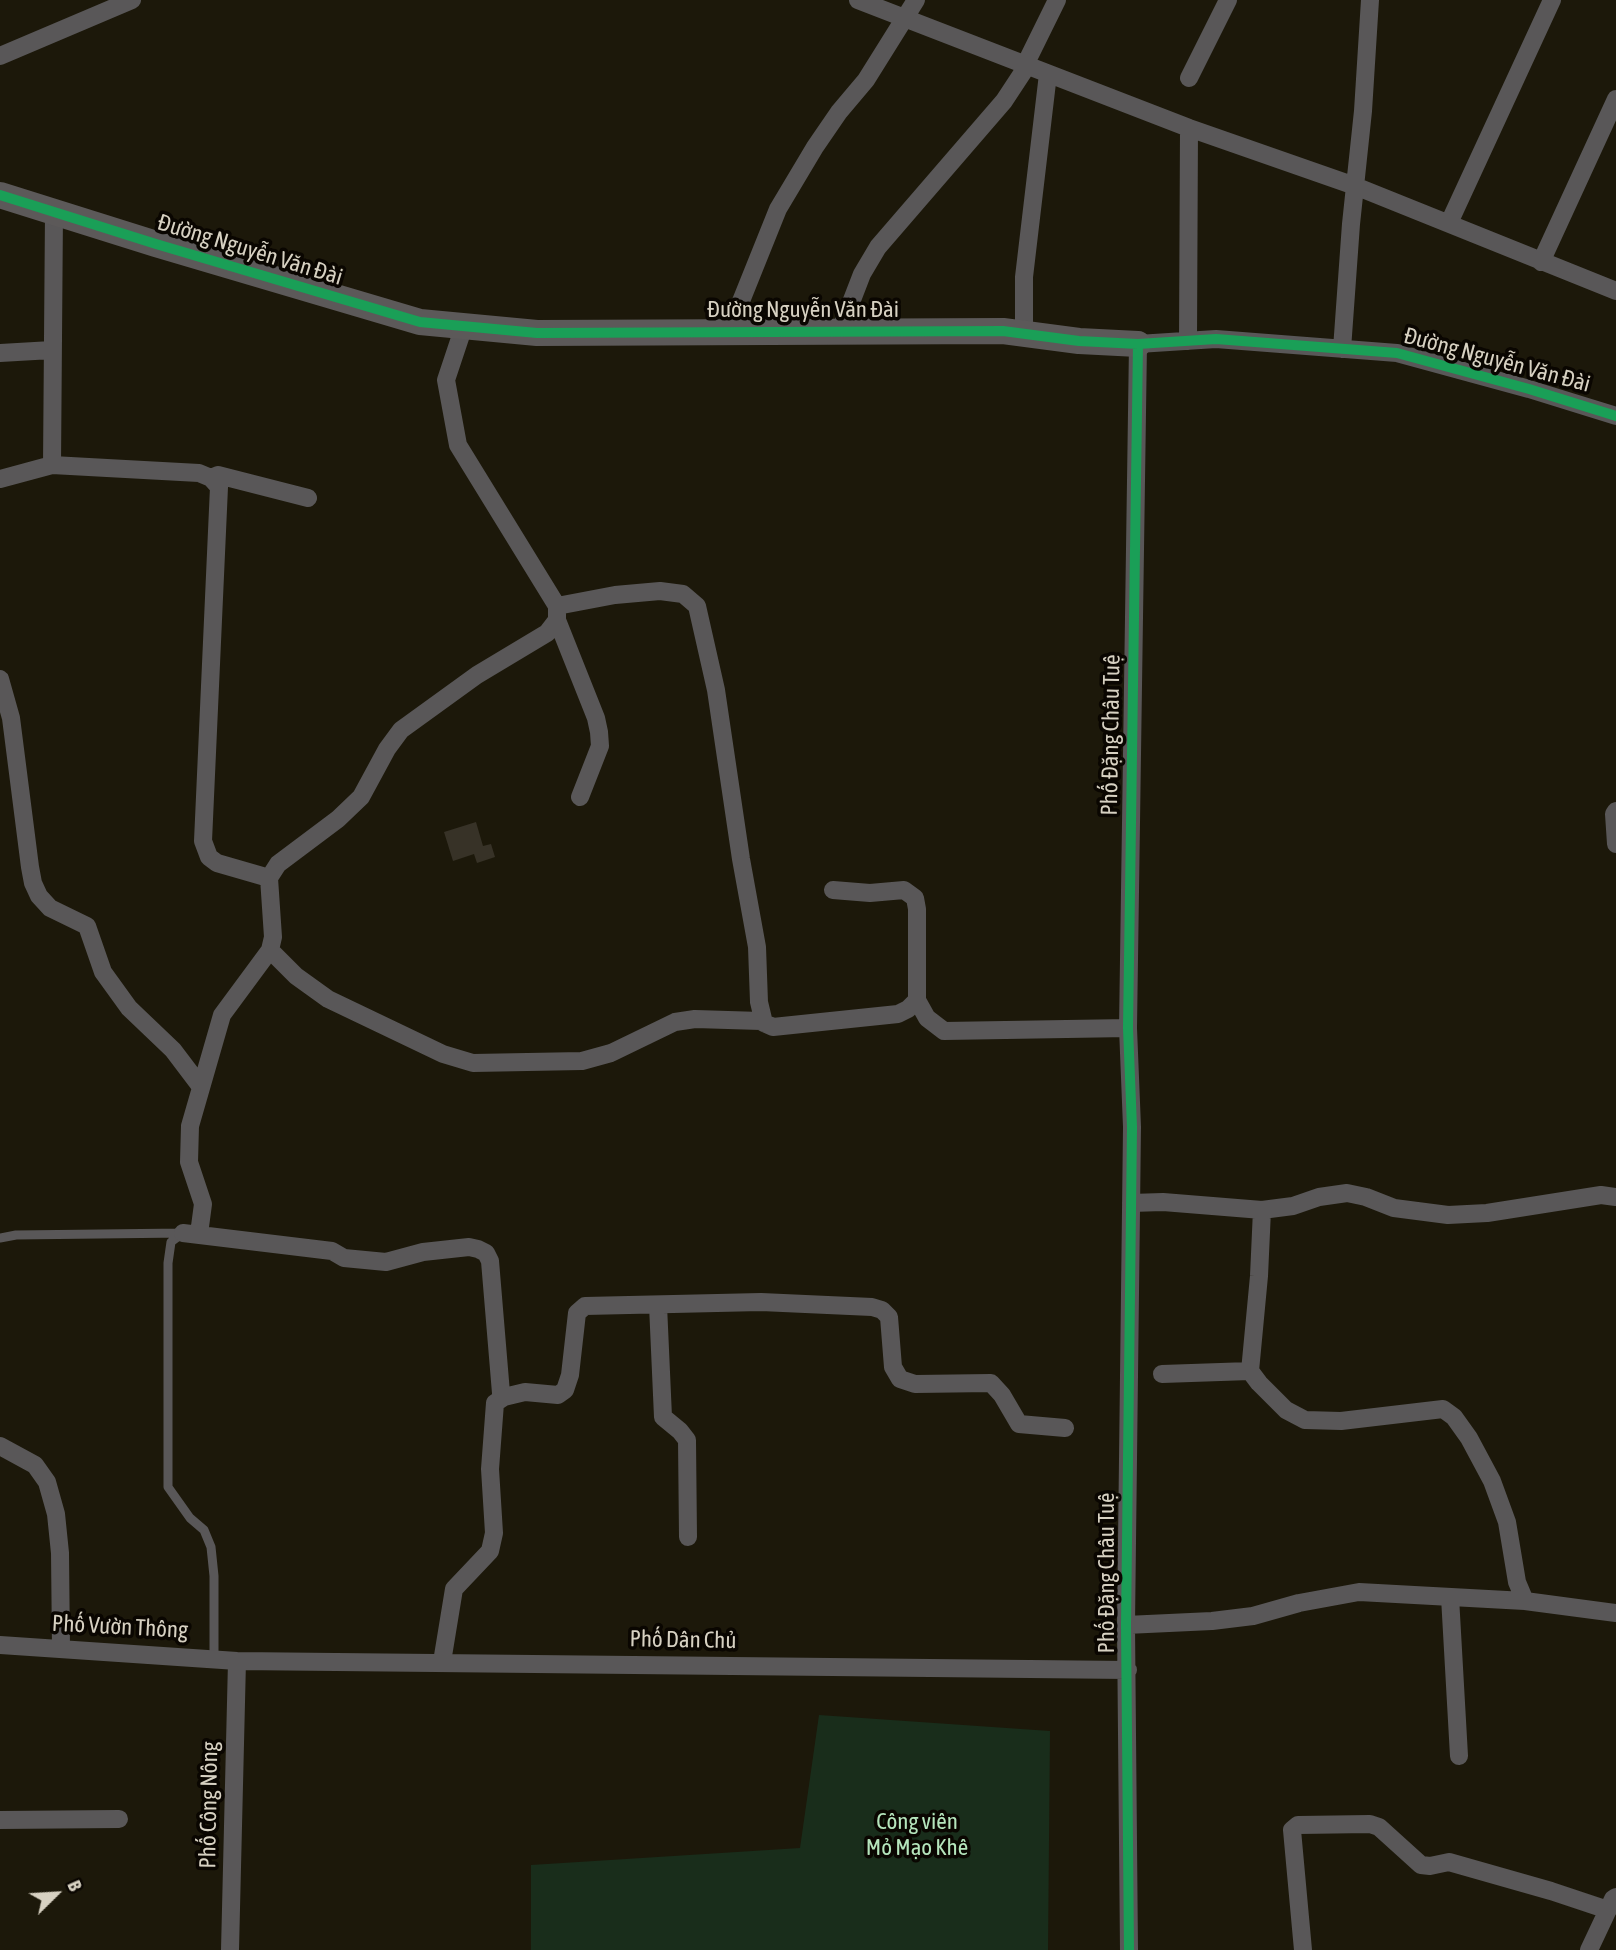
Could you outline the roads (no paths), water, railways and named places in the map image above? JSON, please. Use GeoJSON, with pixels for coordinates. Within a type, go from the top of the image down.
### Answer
{"type":"FeatureCollection","features":[{"type":"Feature","properties":{"kind":"street"},"geometry":{"type":"LineString","coordinates":[[0,56],[132,0]]}},
{"type":"Feature","properties":{"kind":"street"},"geometry":{"type":"LineString","coordinates":[[858,0],[1189,128],[1449,223],[1616,291]]}},
{"type":"Feature","properties":{"kind":"street"},"geometry":{"type":"LineString","coordinates":[[729,331],[778,209],[815,147],[839,112],[866,80],[916,0]]}},
{"type":"Feature","properties":{"kind":"street"},"geometry":{"type":"LineString","coordinates":[[840,331],[862,274],[878,247],[1004,101],[1026,65],[1058,0]]}},
{"type":"Feature","properties":{"kind":"street"},"geometry":{"type":"LineString","coordinates":[[1189,78],[1228,0]]}},
{"type":"Feature","properties":{"kind":"street"},"geometry":{"type":"LineString","coordinates":[[1342,349],[1370,0]]}},
{"type":"Feature","properties":{"kind":"street"},"geometry":{"type":"LineString","coordinates":[[1449,223],[1552,0]]}},
{"type":"Feature","properties":{"kind":"street"},"geometry":{"type":"LineString","coordinates":[[1024,334],[1024,277],[1048,74]]}},
{"type":"Feature","properties":{"kind":"street"},"geometry":{"type":"LineString","coordinates":[[1541,262],[1616,99]]}},
{"type":"Feature","properties":{"kind":"street"},"geometry":{"type":"LineString","coordinates":[[1188,341],[1189,128]]}},
{"type":"Feature","properties":{"kind":"street","name":"Đường Nguyễn Văn Đài"},"geometry":{"type":"LineString","coordinates":[[0,195],[420,322],[537,333],[1003,331],[1079,341],[1138,344],[1216,339],[1397,353],[1616,416]]}},
{"type":"Feature","properties":{"kind":"street"},"geometry":{"type":"LineString","coordinates":[[52,464],[54,212]]}},
{"type":"Feature","properties":{"kind":"street"},"geometry":{"type":"LineString","coordinates":[[464,326],[446,380],[458,445],[557,613],[596,718],[600,746],[580,797]]}},
{"type":"Feature","properties":{"kind":"street","name":"Phố Đặng Châu Tuệ"},"geometry":{"type":"LineString","coordinates":[[1129,1950],[1126,1625],[1132,1127],[1128,1028],[1138,344]]}},
{"type":"Feature","properties":{"kind":"street"},"geometry":{"type":"LineString","coordinates":[[0,353],[52,350]]}},
{"type":"Feature","properties":{"kind":"street"},"geometry":{"type":"LineString","coordinates":[[0,479],[52,464],[199,473],[211,478],[219,487],[202,841],[209,857],[218,863],[269,878]]}},
{"type":"Feature","properties":{"kind":"street"},"geometry":{"type":"LineString","coordinates":[[211,478],[218,475],[308,498]]}},
{"type":"Feature","properties":{"kind":"street"},"geometry":{"type":"LineString","coordinates":[[504,1397],[501,1393],[490,1261],[486,1253],[469,1247],[423,1252],[386,1262],[344,1258],[332,1251],[191,1233],[204,1204],[189,1162],[190,1125],[222,1015],[270,950],[273,937],[269,878],[278,864],[338,819],[361,797],[387,749],[401,730],[477,675],[547,633],[557,613],[615,594],[660,591],[683,594],[697,606],[716,690],[757,947],[759,1002],[764,1023]]}},
{"type":"Feature","properties":{"kind":"street"},"geometry":{"type":"LineString","coordinates":[[0,679],[11,718],[32,875],[39,896],[50,908],[87,926],[103,972],[129,1008],[173,1050],[201,1087]]}},
{"type":"Feature","properties":{"kind":"street"},"geometry":{"type":"LineString","coordinates":[[1616,811],[1616,844]]}},
{"type":"Feature","properties":{"kind":"street"},"geometry":{"type":"LineString","coordinates":[[833,890],[870,894],[904,890],[915,898],[916,1000],[927,1018],[944,1031],[1128,1028]]}},
{"type":"Feature","properties":{"kind":"street"},"geometry":{"type":"LineString","coordinates":[[270,950],[296,976],[328,999],[443,1054],[473,1063],[582,1061],[611,1053],[676,1022],[695,1019],[761,1021],[773,1027],[898,1014],[908,1009],[916,1000]]}},
{"type":"Feature","properties":{"kind":"street"},"geometry":{"type":"LineString","coordinates":[[1131,1199],[1262,1210],[1293,1206],[1319,1197],[1347,1193],[1394,1208],[1448,1215],[1487,1213],[1601,1195],[1616,1197]]}},
{"type":"Feature","properties":{"kind":"street"},"geometry":{"type":"LineString","coordinates":[[1262,1210],[1250,1371],[1259,1384],[1286,1410],[1305,1420],[1340,1421],[1443,1409],[1454,1418],[1469,1438],[1492,1481],[1507,1522],[1517,1582],[1525,1601]]}},
{"type":"Feature","properties":{"kind":"street"},"geometry":{"type":"LineString","coordinates":[[443,1662],[454,1589],[490,1551],[494,1533],[490,1469],[495,1403],[504,1397],[525,1392],[558,1395],[565,1390],[570,1375],[577,1313],[585,1306],[761,1302],[872,1307],[882,1310],[889,1317],[893,1367],[900,1379],[915,1384],[991,1383],[1002,1395],[1019,1424],[1065,1428]]}},
{"type":"Feature","properties":{"kind":"street"},"geometry":{"type":"LineString","coordinates":[[658,1305],[663,1417],[687,1440],[688,1537]]}},
{"type":"Feature","properties":{"kind":"street"},"geometry":{"type":"LineString","coordinates":[[1162,1374],[1250,1371]]}},
{"type":"Feature","properties":{"kind":"street"},"geometry":{"type":"LineString","coordinates":[[0,1446],[36,1465],[47,1482],[56,1514],[60,1553],[61,1648]]}},
{"type":"Feature","properties":{"kind":"street"},"geometry":{"type":"LineString","coordinates":[[1126,1625],[1253,1616],[1299,1603],[1359,1592],[1525,1601],[1616,1613]]}},
{"type":"Feature","properties":{"kind":"street"},"geometry":{"type":"LineString","coordinates":[[1450,1597],[1459,1756]]}},
{"type":"Feature","properties":{"kind":"street","name":"Phố Vườn Thông"},"geometry":{"type":"LineString","coordinates":[[0,1645],[237,1661]]}},
{"type":"Feature","properties":{"kind":"street","name":"Phố Dân Chủ"},"geometry":{"type":"LineString","coordinates":[[237,1661],[1128,1670]]}},
{"type":"Feature","properties":{"kind":"street","name":"Phố Công Nông"},"geometry":{"type":"LineString","coordinates":[[230,1950],[237,1661]]}},
{"type":"Feature","properties":{"kind":"street"},"geometry":{"type":"LineString","coordinates":[[0,1820],[119,1819]]}},
{"type":"Feature","properties":{"kind":"street"},"geometry":{"type":"LineString","coordinates":[[1303,1950],[1292,1830],[1298,1825],[1370,1824],[1378,1827],[1421,1865],[1448,1862],[1551,1891],[1612,1903],[1590,1950]]}},
{"type":"Feature","properties":{"kind":"lane"},"geometry":{"type":"LineString","coordinates":[[0,1238],[16,1235],[191,1233]]}},
{"type":"Feature","properties":{"kind":"lane"},"geometry":{"type":"LineString","coordinates":[[191,1233],[171,1242],[168,1262],[168,1487],[190,1518],[204,1530],[211,1548],[214,1576],[214,1658]]}},
{"type":"Feature","properties":{"kind":"park label","name":"Công viên Mỏ Mạo Khê"},"geometry":{"type":"Point","coordinates":[917,1835]}}]}
